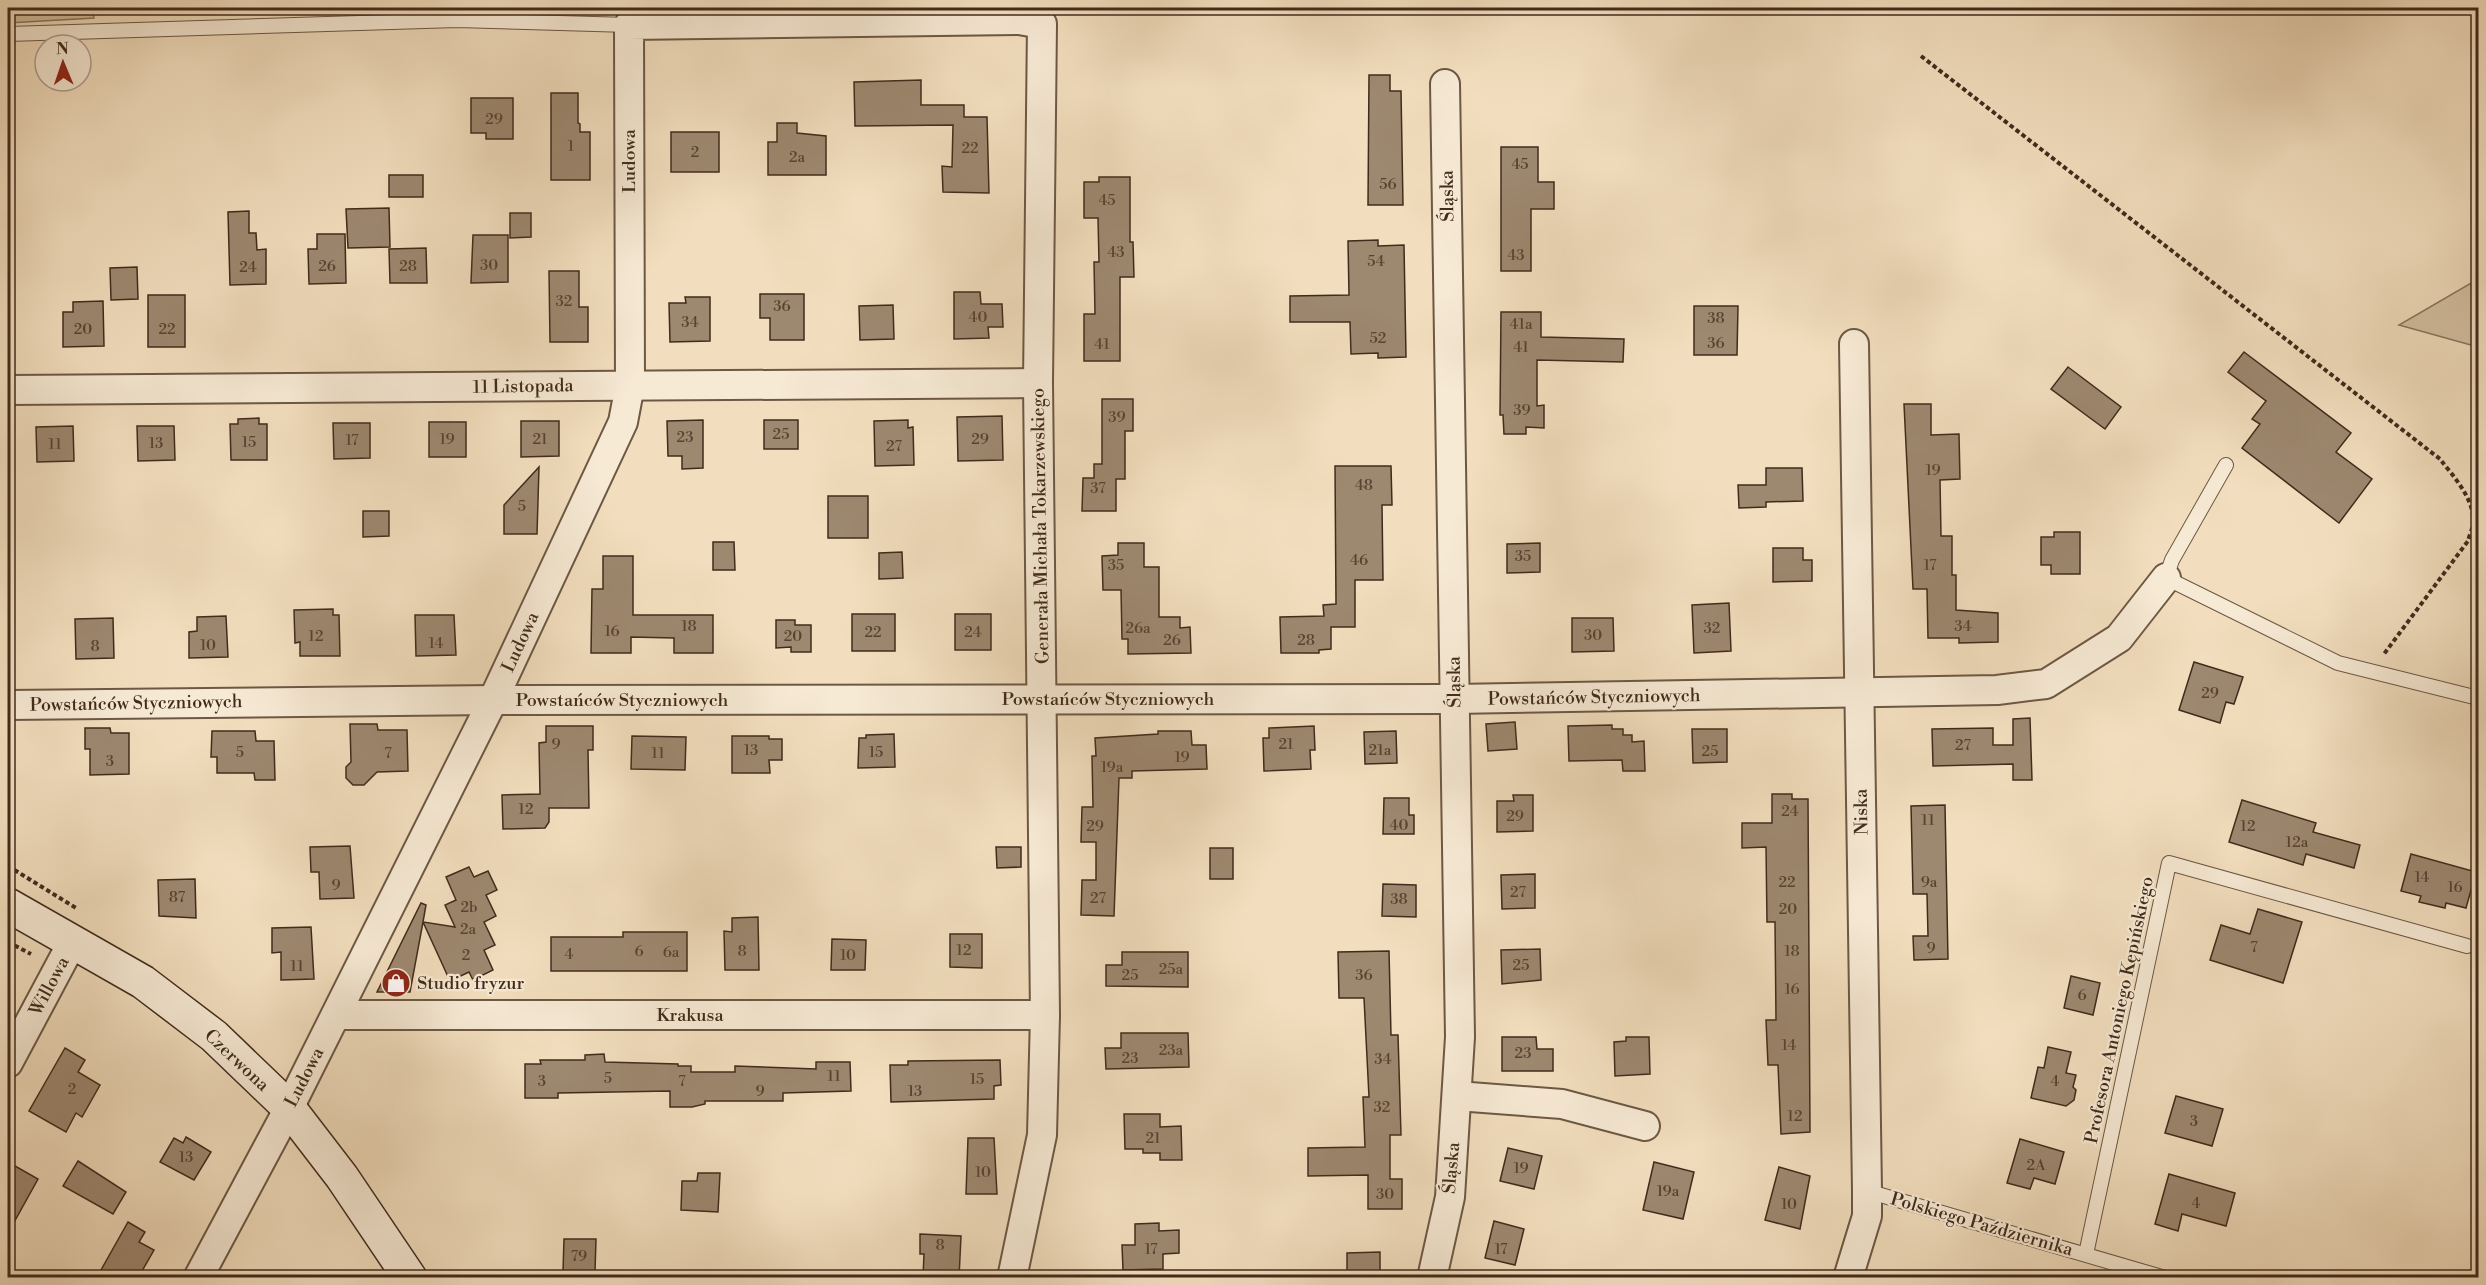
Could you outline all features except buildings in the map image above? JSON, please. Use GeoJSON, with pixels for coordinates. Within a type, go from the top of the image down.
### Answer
{"type":"FeatureCollection","features":[{"type":"Feature","properties":{"kind":"main road","name":"Czerwona"},"geometry":{"type":"LineString","coordinates":[[8,905],[66,955],[143,982],[214,1036],[289,1108],[342,1178],[410,1278]]}},
{"type":"Feature","properties":{"kind":"street","name":"Generała Michała Tokarzewskiego"},"geometry":{"type":"LineString","coordinates":[[629,25],[1018,20],[1042,24],[1038,383],[1045,1015],[1042,1135],[1012,1278]]}},
{"type":"Feature","properties":{"kind":"street","name":"Ludowa"},"geometry":{"type":"LineString","coordinates":[[198,1278],[336,1016],[493,700],[623,422],[630,385],[629,25]]}},
{"type":"Feature","properties":{"kind":"street","name":"Śląska"},"geometry":{"type":"LineString","coordinates":[[1432,1278],[1450,1197],[1460,1037],[1445,84]]}},
{"type":"Feature","properties":{"kind":"street","name":"Niska"},"geometry":{"type":"LineString","coordinates":[[1848,1278],[1867,1216],[1854,344]]}},
{"type":"Feature","properties":{"kind":"street","name":"11 Listopada"},"geometry":{"type":"LineString","coordinates":[[8,390],[1038,383]]}},
{"type":"Feature","properties":{"kind":"street","name":"Powstańców Styczniowych"},"geometry":{"type":"LineString","coordinates":[[8,705],[493,700],[1454,699],[1997,690],[2046,684],[2119,638],[2166,578]]}},
{"type":"Feature","properties":{"kind":"street","name":"Willowa"},"geometry":{"type":"LineString","coordinates":[[8,1063],[66,955]]}},
{"type":"Feature","properties":{"kind":"street","name":"Krakusa"},"geometry":{"type":"LineString","coordinates":[[336,1016],[1045,1015]]}},
{"type":"Feature","properties":{"kind":"street"},"geometry":{"type":"LineString","coordinates":[[1457,1096],[1562,1104],[1645,1126]]}},
{"type":"Feature","properties":{"kind":"lane"},"geometry":{"type":"LineString","coordinates":[[8,34],[458,20],[629,25]]}},
{"type":"Feature","properties":{"kind":"lane"},"geometry":{"type":"LineString","coordinates":[[2226,465],[2172,560],[2166,578],[2338,663],[2478,698]]}},
{"type":"Feature","properties":{"kind":"lane","name":"Profesora Antoniego Kępińskiego"},"geometry":{"type":"LineString","coordinates":[[2086,1254],[2169,863],[2467,946]]}},
{"type":"Feature","properties":{"kind":"lane","name":"Polskiego Października"},"geometry":{"type":"LineString","coordinates":[[1867,1191],[2165,1278]]}},
{"type":"Feature","properties":{"kind":"path"},"geometry":{"type":"LineString","coordinates":[[1921,56],[2440,459],[2457,481],[2471,506],[2474,522],[2468,541],[2371,672]]}},
{"type":"Feature","properties":{"kind":"path"},"geometry":{"type":"LineString","coordinates":[[8,942],[66,955]]}},
{"type":"Feature","properties":{"kind":"shaded area"},"geometry":{"type":"Polygon","coordinates":[[[8,8],[92,8],[94,18],[8,23],[8,8]]]}},
{"type":"Feature","properties":{"kind":"shaded area"},"geometry":{"type":"Polygon","coordinates":[[[2478,279],[2478,347],[2399,325],[2478,279]]]}},
{"type":"Feature","properties":{"kind":"place","name":"Studio fryzur"},"geometry":{"type":"Point","coordinates":[396,983]}}]}
